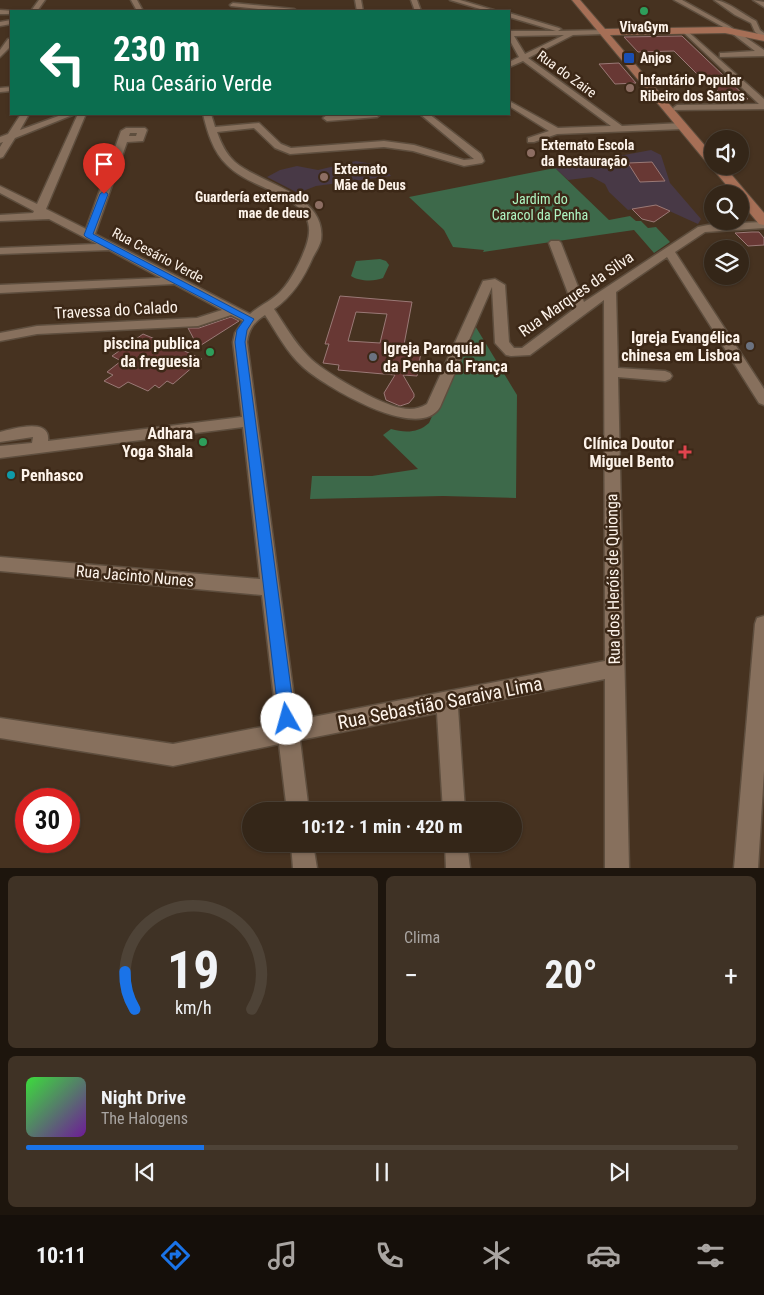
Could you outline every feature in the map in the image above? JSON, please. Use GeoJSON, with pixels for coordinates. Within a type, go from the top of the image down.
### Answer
{"type":"FeatureCollection","features":[{"type":"Feature","properties":{"kind":"main road"},"geometry":{"type":"LineString","coordinates":[[576,0],[607,32],[672,108],[704,141]]}},
{"type":"Feature","properties":{"kind":"main road"},"geometry":{"type":"LineString","coordinates":[[583,0],[607,32]]}},
{"type":"Feature","properties":{"kind":"main road"},"geometry":{"type":"LineString","coordinates":[[607,32],[734,31],[764,38]]}},
{"type":"Feature","properties":{"kind":"main road"},"geometry":{"type":"LineString","coordinates":[[672,108],[683,126],[704,151]]}},
{"type":"Feature","properties":{"kind":"main road"},"geometry":{"type":"LineString","coordinates":[[724,175],[764,223]]}},
{"type":"Feature","properties":{"kind":"main road"},"geometry":{"type":"LineString","coordinates":[[735,175],[764,208]]}},
{"type":"Feature","properties":{"kind":"street"},"geometry":{"type":"LineString","coordinates":[[226,10],[241,0]]}},
{"type":"Feature","properties":{"kind":"street"},"geometry":{"type":"LineString","coordinates":[[453,0],[491,10]]}},
{"type":"Feature","properties":{"kind":"street"},"geometry":{"type":"LineString","coordinates":[[677,0],[734,31],[763,54]]}},
{"type":"Feature","properties":{"kind":"street"},"geometry":{"type":"LineString","coordinates":[[718,0],[756,24],[756,30],[764,38],[750,43]]}},
{"type":"Feature","properties":{"kind":"street"},"geometry":{"type":"LineString","coordinates":[[756,0],[764,5]]}},
{"type":"Feature","properties":{"kind":"street"},"geometry":{"type":"LineString","coordinates":[[270,9],[286,3]]}},
{"type":"Feature","properties":{"kind":"street"},"geometry":{"type":"LineString","coordinates":[[233,5],[282,10]]}},
{"type":"Feature","properties":{"kind":"street"},"geometry":{"type":"LineString","coordinates":[[510,15],[573,33]]}},
{"type":"Feature","properties":{"kind":"street"},"geometry":{"type":"LineString","coordinates":[[734,31],[748,24],[745,18]]}},
{"type":"Feature","properties":{"kind":"street"},"geometry":{"type":"LineString","coordinates":[[685,31],[764,105]]}},
{"type":"Feature","properties":{"kind":"street"},"geometry":{"type":"LineString","coordinates":[[510,34],[607,32]]}},
{"type":"Feature","properties":{"kind":"street"},"geometry":{"type":"LineString","coordinates":[[510,64],[573,33]]}},
{"type":"Feature","properties":{"kind":"street"},"geometry":{"type":"LineString","coordinates":[[700,33],[754,83]]}},
{"type":"Feature","properties":{"kind":"street","name":"Rua do Zaire"},"geometry":{"type":"LineString","coordinates":[[510,36],[523,58],[619,128]]}},
{"type":"Feature","properties":{"kind":"street"},"geometry":{"type":"LineString","coordinates":[[0,55],[10,42]]}},
{"type":"Feature","properties":{"kind":"street"},"geometry":{"type":"LineString","coordinates":[[723,55],[763,54]]}},
{"type":"Feature","properties":{"kind":"street"},"geometry":{"type":"LineString","coordinates":[[510,104],[548,128],[556,131]]}},
{"type":"Feature","properties":{"kind":"street"},"geometry":{"type":"LineString","coordinates":[[672,108],[764,105]]}},
{"type":"Feature","properties":{"kind":"street"},"geometry":{"type":"LineString","coordinates":[[0,155],[24,115]]}},
{"type":"Feature","properties":{"kind":"street"},"geometry":{"type":"LineString","coordinates":[[0,140],[68,115]]}},
{"type":"Feature","properties":{"kind":"street"},"geometry":{"type":"LineString","coordinates":[[38,213],[80,115]]}},
{"type":"Feature","properties":{"kind":"street"},"geometry":{"type":"LineString","coordinates":[[207,115],[217,144],[230,163],[288,195],[302,205],[313,217],[316,234],[305,263],[284,294],[268,309],[249,319],[242,330],[240,342],[297,802]]}},
{"type":"Feature","properties":{"kind":"street"},"geometry":{"type":"LineString","coordinates":[[327,118],[348,115]]}},
{"type":"Feature","properties":{"kind":"street"},"geometry":{"type":"LineString","coordinates":[[212,130],[256,125],[278,146],[290,151],[307,152],[353,145],[379,144],[414,148],[464,163],[476,162],[480,159],[425,115]]}},
{"type":"Feature","properties":{"kind":"street"},"geometry":{"type":"LineString","coordinates":[[532,140],[556,131],[683,126]]}},
{"type":"Feature","properties":{"kind":"street"},"geometry":{"type":"LineString","coordinates":[[88,235],[123,139]]}},
{"type":"Feature","properties":{"kind":"street"},"geometry":{"type":"LineString","coordinates":[[0,189],[38,213]]}},
{"type":"Feature","properties":{"kind":"street"},"geometry":{"type":"LineString","coordinates":[[0,218],[38,213]]}},
{"type":"Feature","properties":{"kind":"street","name":"Rua Cesário Verde"},"geometry":{"type":"LineString","coordinates":[[38,213],[52,216],[249,319]]}},
{"type":"Feature","properties":{"kind":"street","name":"Rua Marques da Silva"},"geometry":{"type":"LineString","coordinates":[[268,309],[308,364],[324,375],[384,407],[401,413],[427,411],[434,406],[487,284],[495,282],[499,285],[502,342],[511,352],[525,352],[610,290],[706,228],[764,223]]}},
{"type":"Feature","properties":{"kind":"street"},"geometry":{"type":"LineString","coordinates":[[555,243],[581,310]]}},
{"type":"Feature","properties":{"kind":"street"},"geometry":{"type":"LineString","coordinates":[[0,251],[110,246]]}},
{"type":"Feature","properties":{"kind":"street"},"geometry":{"type":"LineString","coordinates":[[669,251],[764,400]]}},
{"type":"Feature","properties":{"kind":"street"},"geometry":{"type":"LineString","coordinates":[[0,289],[175,280]]}},
{"type":"Feature","properties":{"kind":"street","name":"Rua dos Heróis de Quionga"},"geometry":{"type":"LineString","coordinates":[[610,290],[617,868]]}},
{"type":"Feature","properties":{"kind":"street","name":"Travessa do Calado"},"geometry":{"type":"LineString","coordinates":[[0,337],[37,330],[190,322],[220,316],[231,310]]}},
{"type":"Feature","properties":{"kind":"street"},"geometry":{"type":"LineString","coordinates":[[610,372],[665,376]]}},
{"type":"Feature","properties":{"kind":"street"},"geometry":{"type":"LineString","coordinates":[[0,452],[250,421]]}},
{"type":"Feature","properties":{"kind":"street"},"geometry":{"type":"LineString","coordinates":[[0,437],[37,431],[42,434],[39,447]]}},
{"type":"Feature","properties":{"kind":"street","name":"Rua Jacinto Nunes"},"geometry":{"type":"LineString","coordinates":[[0,564],[270,588]]}},
{"type":"Feature","properties":{"kind":"street"},"geometry":{"type":"LineString","coordinates":[[746,868],[764,624]]}},
{"type":"Feature","properties":{"kind":"street","name":"Rua Sebastião Saraiva Lima"},"geometry":{"type":"LineString","coordinates":[[0,728],[166,755],[190,753],[614,668]]}},
{"type":"Feature","properties":{"kind":"street"},"geometry":{"type":"LineString","coordinates":[[447,702],[453,802]]}},
{"type":"Feature","properties":{"kind":"street"},"geometry":{"type":"LineString","coordinates":[[303,852],[305,868]]}},
{"type":"Feature","properties":{"kind":"street"},"geometry":{"type":"LineString","coordinates":[[457,852],[458,868]]}},
{"type":"Feature","properties":{"kind":"shaded area"},"geometry":{"type":"Polygon","coordinates":[[[651,150],[661,155],[670,183],[701,219],[698,224],[656,205],[628,210],[609,192],[605,184],[592,177],[568,180],[555,168],[651,150]]]}},
{"type":"Feature","properties":{"kind":"shaded area","name":"Externato Mãe de Deus"},"geometry":{"type":"Polygon","coordinates":[[[356,161],[383,166],[391,176],[316,186],[298,193],[267,177],[280,170],[297,166],[318,170],[356,161]]]}},
{"type":"Feature","properties":{"kind":"green space","name":"Jardim do Caracol da Penha"},"geometry":{"type":"Polygon","coordinates":[[[555,168],[609,220],[630,216],[636,221],[641,221],[648,228],[656,227],[670,242],[654,253],[634,230],[483,252],[484,250],[453,247],[444,230],[409,197],[555,168]]]}},
{"type":"Feature","properties":{"kind":"green space"},"geometry":{"type":"Polygon","coordinates":[[[380,259],[386,261],[389,265],[383,278],[366,280],[351,276],[356,261],[380,259]]]}},
{"type":"Feature","properties":{"kind":"green space"},"geometry":{"type":"Polygon","coordinates":[[[474,324],[517,395],[516,498],[443,496],[310,499],[312,476],[372,476],[418,469],[383,435],[391,429],[401,431],[416,430],[429,423],[474,324]]]}},
{"type":"Feature","properties":{"kind":"building"},"geometry":{"type":"Polygon","coordinates":[[[682,36],[748,99],[730,99],[715,88],[711,88],[674,51],[638,52],[624,37],[682,36]]]}},
{"type":"Feature","properties":{"kind":"building"},"geometry":{"type":"Polygon","coordinates":[[[619,63],[636,83],[615,84],[599,64],[619,63]]]}},
{"type":"Feature","properties":{"kind":"building"},"geometry":{"type":"Polygon","coordinates":[[[652,162],[665,181],[640,182],[628,163],[652,162]]]}},
{"type":"Feature","properties":{"kind":"building"},"geometry":{"type":"Polygon","coordinates":[[[656,205],[670,211],[654,222],[642,219],[632,209],[656,205]]]}},
{"type":"Feature","properties":{"kind":"building"},"geometry":{"type":"Polygon","coordinates":[[[759,232],[764,238],[764,245],[749,246],[749,240],[742,240],[735,233],[759,232]]]}},
{"type":"Feature","properties":{"kind":"building"},"geometry":{"type":"Polygon","coordinates":[[[340,296],[412,302],[403,350],[421,352],[417,376],[403,375],[414,397],[409,403],[400,406],[386,400],[384,393],[395,375],[338,370],[339,365],[323,363],[329,344],[325,344],[340,296]],[[356,312],[348,341],[380,343],[387,314],[356,312]]]}},
{"type":"Feature","properties":{"kind":"building"},"geometry":{"type":"Polygon","coordinates":[[[231,317],[239,321],[198,347],[188,328],[199,328],[231,317]]]}},
{"type":"Feature","properties":{"kind":"building"},"geometry":{"type":"Polygon","coordinates":[[[143,334],[202,359],[173,384],[167,381],[159,388],[155,385],[148,391],[128,382],[119,388],[104,381],[113,375],[107,372],[121,361],[112,356],[143,334]]]}},
{"type":"Feature","properties":{"kind":"place","name":"VivaGym"},"geometry":{"type":"Point","coordinates":[644,11]}},
{"type":"Feature","properties":{"kind":"place","name":"Anjos"},"geometry":{"type":"Point","coordinates":[629,58]}},
{"type":"Feature","properties":{"kind":"place","name":"Infantário Popular Ribeiro dos Santos"},"geometry":{"type":"Point","coordinates":[630,88]}},
{"type":"Feature","properties":{"kind":"place","name":"Externato Escola da Restauração"},"geometry":{"type":"Point","coordinates":[531,153]}},
{"type":"Feature","properties":{"kind":"place","name":"Externato Mãe de Deus"},"geometry":{"type":"Point","coordinates":[324,177]}},
{"type":"Feature","properties":{"kind":"place","name":"Guardería externado mae de deus"},"geometry":{"type":"Point","coordinates":[319,205]}},
{"type":"Feature","properties":{"kind":"place","name":"Igreja Evangélica chinesa em Lisboa"},"geometry":{"type":"Point","coordinates":[750,346]}},
{"type":"Feature","properties":{"kind":"place","name":"piscina publica da freguesia"},"geometry":{"type":"Point","coordinates":[210,352]}},
{"type":"Feature","properties":{"kind":"place","name":"Igreja Paroquial da Penha da França"},"geometry":{"type":"Point","coordinates":[373,357]}},
{"type":"Feature","properties":{"kind":"place","name":"Adhara Yoga Shala"},"geometry":{"type":"Point","coordinates":[203,442]}},
{"type":"Feature","properties":{"kind":"place","name":"Clínica Doutor Miguel Bento"},"geometry":{"type":"Point","coordinates":[685,452]}},
{"type":"Feature","properties":{"kind":"place","name":"Penhasco"},"geometry":{"type":"Point","coordinates":[11,475]}},
{"type":"Feature","properties":{"kind":"route"},"geometry":{"type":"LineString","coordinates":[[104,194],[88,235],[249,319],[242,330],[240,342],[287,719]]}}]}
